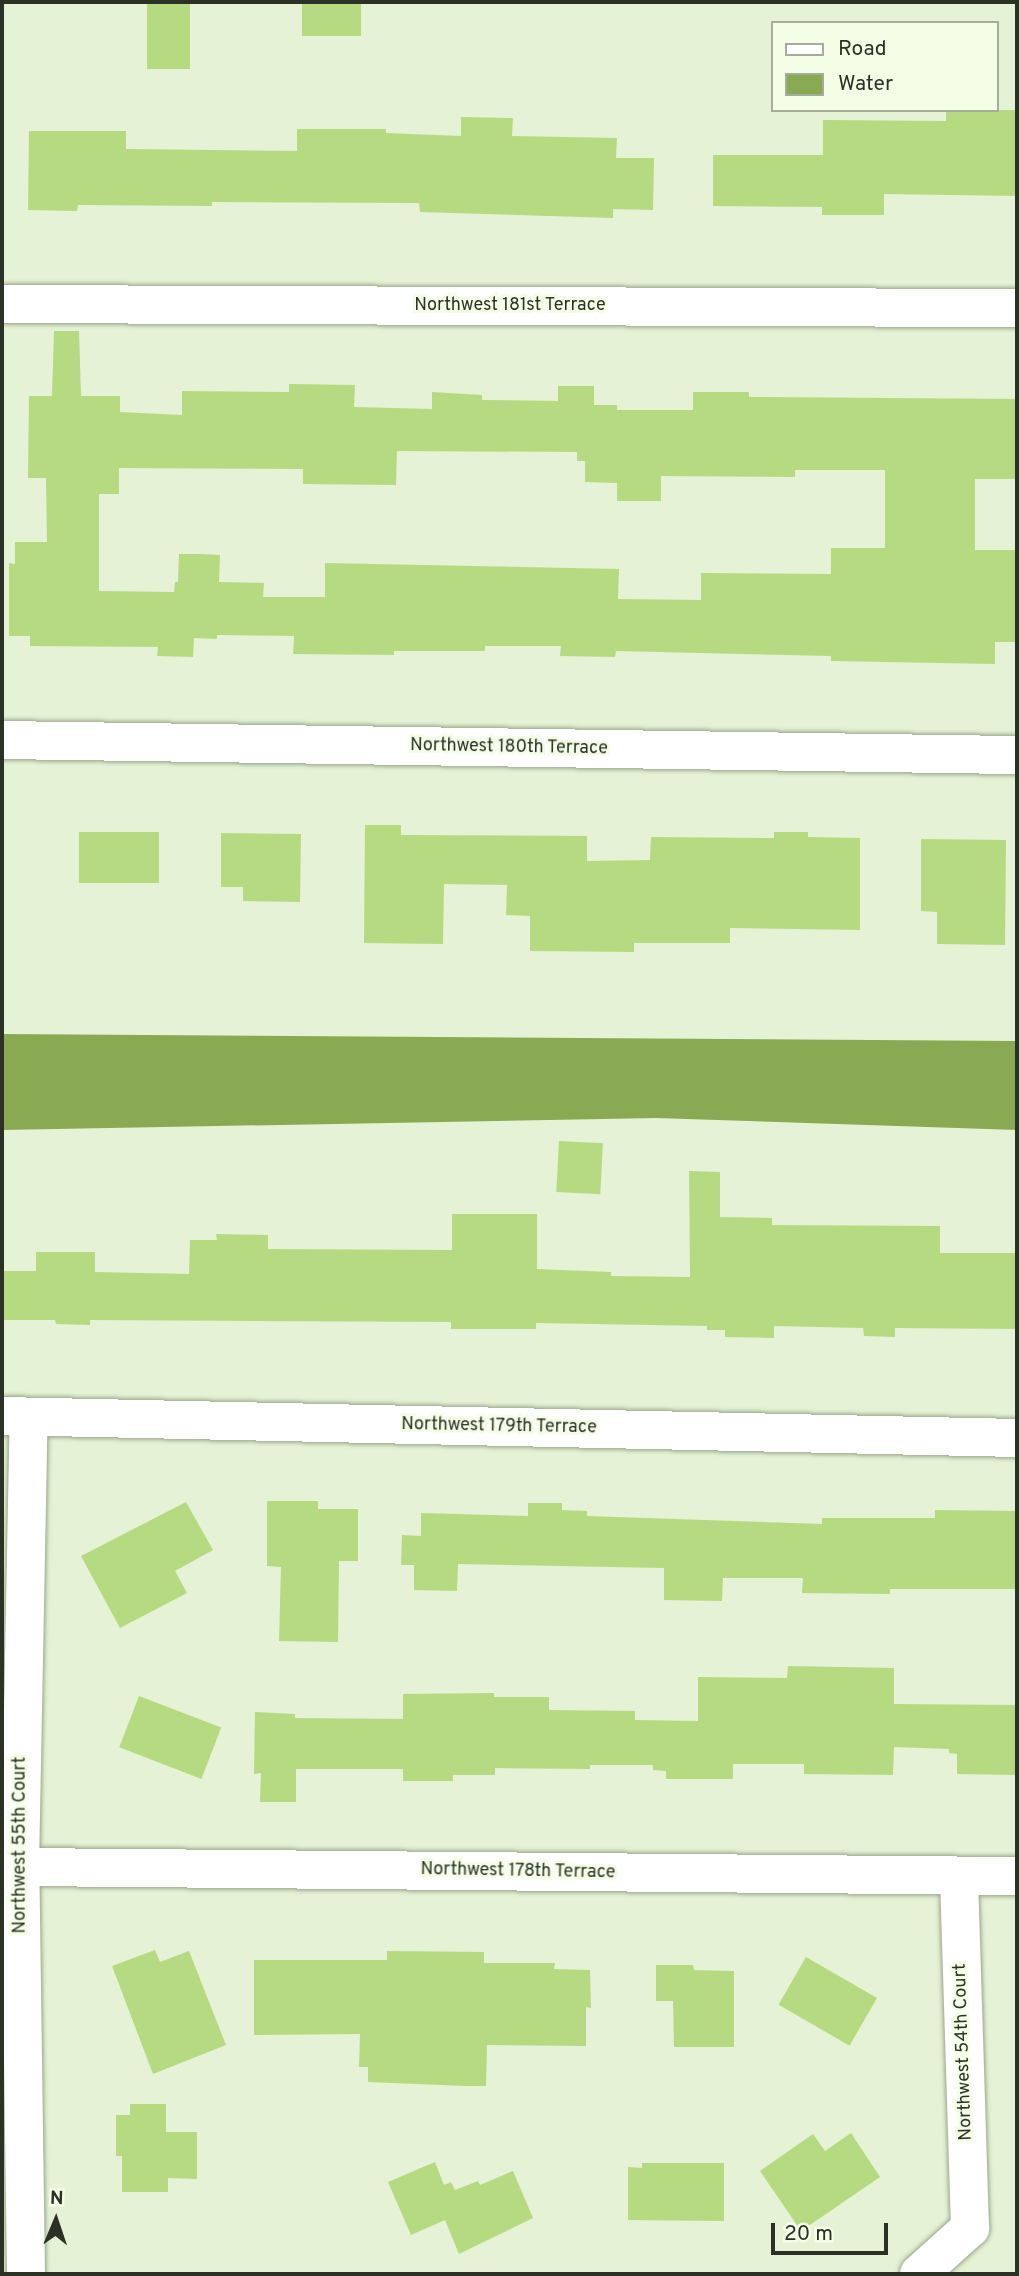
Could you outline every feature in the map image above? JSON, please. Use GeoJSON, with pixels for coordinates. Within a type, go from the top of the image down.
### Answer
{"type":"FeatureCollection","features":[{"type":"Feature","properties":{"kind":"street","name":"Northwest 181st Terrace"},"geometry":{"type":"LineString","coordinates":[[2,304],[1017,308]]}},
{"type":"Feature","properties":{"kind":"street","name":"Northwest 180th Terrace"},"geometry":{"type":"LineString","coordinates":[[2,740],[1017,755]]}},
{"type":"Feature","properties":{"kind":"street","name":"Northwest 179th Terrace"},"geometry":{"type":"LineString","coordinates":[[15,1416],[1007,1438]]}},
{"type":"Feature","properties":{"kind":"street","name":"Northwest 55th Court"},"geometry":{"type":"LineString","coordinates":[[15,1416],[26,2274]]}},
{"type":"Feature","properties":{"kind":"street","name":"Northwest 178th Terrace"},"geometry":{"type":"LineString","coordinates":[[20,1867],[1017,1876]]}},
{"type":"Feature","properties":{"kind":"street","name":"Northwest 54th Court"},"geometry":{"type":"LineString","coordinates":[[919,2274],[970,2228],[959,1876]]}},
{"type":"Feature","properties":{"kind":"water"},"geometry":{"type":"Polygon","coordinates":[[[2,1034],[1017,1041],[1017,1130],[656,1118],[2,1130],[2,1034]]]}},
{"type":"Feature","properties":{"kind":"building"},"geometry":{"type":"Polygon","coordinates":[[[147,2],[190,2],[190,69],[147,69],[147,2]]]}},
{"type":"Feature","properties":{"kind":"building"},"geometry":{"type":"Polygon","coordinates":[[[302,2],[361,2],[361,36],[302,36],[302,2]]]}},
{"type":"Feature","properties":{"kind":"building"},"geometry":{"type":"Polygon","coordinates":[[[1017,110],[1017,196],[884,194],[884,215],[822,215],[822,207],[713,206],[713,155],[823,155],[823,120],[946,121],[946,112],[1017,110]]]}},
{"type":"Feature","properties":{"kind":"building"},"geometry":{"type":"Polygon","coordinates":[[[461,117],[513,118],[512,136],[617,138],[616,158],[654,158],[653,210],[613,209],[613,218],[420,212],[419,203],[212,202],[212,206],[78,205],[77,211],[28,210],[29,131],[126,131],[126,149],[297,151],[297,129],[386,129],[386,133],[461,136],[461,117]]]}},
{"type":"Feature","properties":{"kind":"building"},"geometry":{"type":"Polygon","coordinates":[[[54,331],[79,331],[81,396],[120,396],[120,412],[182,415],[182,391],[289,392],[289,384],[355,385],[354,407],[432,409],[432,392],[482,395],[482,400],[558,401],[558,386],[594,386],[594,405],[617,405],[617,410],[693,410],[693,392],[749,392],[749,397],[1017,399],[1017,479],[975,479],[975,550],[1017,550],[1017,642],[995,642],[995,664],[831,661],[831,656],[616,651],[615,657],[560,656],[561,646],[485,646],[485,651],[394,651],[394,655],[293,654],[294,636],[217,635],[217,639],[194,638],[193,657],[157,656],[158,647],[30,646],[30,636],[9,636],[9,563],[15,564],[15,542],[47,542],[46,478],[28,478],[29,396],[52,396],[54,331]],[[397,451],[396,485],[303,484],[303,469],[119,468],[119,494],[99,494],[99,591],[174,592],[175,582],[178,582],[179,554],[200,554],[220,555],[219,582],[264,583],[263,597],[325,597],[325,563],[619,569],[618,599],[701,600],[701,573],[831,574],[831,548],[885,548],[885,470],[795,470],[795,477],[661,476],[661,501],[617,501],[617,483],[585,482],[585,461],[577,461],[577,452],[397,451]]]}},
{"type":"Feature","properties":{"kind":"building"},"geometry":{"type":"Polygon","coordinates":[[[365,825],[401,825],[401,835],[587,836],[587,861],[650,860],[651,837],[774,838],[774,832],[808,832],[808,837],[860,838],[860,930],[730,928],[730,943],[634,943],[634,952],[530,951],[530,916],[506,915],[507,885],[444,884],[443,944],[364,943],[365,825]]]}},
{"type":"Feature","properties":{"kind":"building"},"geometry":{"type":"Polygon","coordinates":[[[79,832],[159,832],[159,883],[79,883],[79,832]]]}},
{"type":"Feature","properties":{"kind":"building"},"geometry":{"type":"Polygon","coordinates":[[[221,833],[301,834],[300,902],[243,901],[243,887],[221,887],[221,833]]]}},
{"type":"Feature","properties":{"kind":"building"},"geometry":{"type":"Polygon","coordinates":[[[921,839],[1006,840],[1005,945],[937,944],[937,912],[921,911],[921,839]]]}},
{"type":"Feature","properties":{"kind":"building"},"geometry":{"type":"Polygon","coordinates":[[[559,1141],[603,1143],[600,1194],[556,1192],[559,1141]]]}},
{"type":"Feature","properties":{"kind":"building"},"geometry":{"type":"Polygon","coordinates":[[[689,1171],[720,1172],[720,1217],[772,1218],[772,1225],[940,1226],[940,1253],[1017,1253],[1017,1329],[895,1328],[895,1337],[864,1336],[863,1328],[774,1326],[774,1338],[725,1337],[725,1330],[707,1330],[707,1326],[536,1323],[536,1329],[451,1329],[451,1322],[90,1320],[90,1325],[56,1324],[55,1320],[2,1320],[2,1271],[36,1271],[36,1252],[95,1252],[95,1272],[189,1274],[190,1240],[217,1240],[216,1234],[268,1235],[268,1249],[452,1250],[452,1214],[537,1214],[537,1269],[611,1272],[611,1276],[690,1277],[689,1171]]]}},
{"type":"Feature","properties":{"kind":"building"},"geometry":{"type":"Polygon","coordinates":[[[267,1501],[318,1501],[318,1509],[358,1509],[358,1561],[339,1561],[338,1642],[279,1641],[281,1567],[267,1566],[267,1501]]]}},
{"type":"Feature","properties":{"kind":"building"},"geometry":{"type":"Polygon","coordinates":[[[186,1502],[213,1550],[175,1571],[187,1593],[120,1628],[81,1556],[186,1502]]]}},
{"type":"Feature","properties":{"kind":"building"},"geometry":{"type":"Polygon","coordinates":[[[528,1503],[562,1503],[562,1510],[587,1511],[587,1516],[822,1524],[822,1518],[935,1518],[935,1510],[1017,1511],[1017,1589],[890,1589],[890,1594],[802,1593],[803,1578],[723,1578],[722,1601],[664,1600],[664,1568],[458,1564],[457,1591],[414,1590],[414,1565],[401,1565],[402,1535],[421,1536],[421,1513],[528,1516],[528,1503]]]}},
{"type":"Feature","properties":{"kind":"building"},"geometry":{"type":"Polygon","coordinates":[[[788,1666],[894,1668],[894,1704],[1017,1705],[1017,1775],[957,1774],[957,1754],[949,1753],[949,1749],[894,1747],[893,1775],[804,1774],[804,1764],[733,1764],[733,1779],[666,1779],[666,1771],[653,1770],[653,1765],[590,1765],[590,1769],[495,1768],[495,1775],[453,1775],[453,1781],[403,1781],[403,1769],[296,1769],[296,1802],[260,1802],[261,1773],[254,1774],[255,1712],[295,1714],[295,1718],[403,1719],[403,1694],[494,1693],[494,1697],[549,1697],[549,1710],[635,1711],[635,1720],[698,1721],[698,1677],[787,1678],[788,1666]]]}},
{"type":"Feature","properties":{"kind":"building"},"geometry":{"type":"Polygon","coordinates":[[[139,1696],[221,1728],[201,1779],[119,1747],[139,1696]]]}},
{"type":"Feature","properties":{"kind":"building"},"geometry":{"type":"Polygon","coordinates":[[[155,1950],[160,1962],[189,1951],[226,2045],[153,2074],[112,1966],[155,1950]]]}},
{"type":"Feature","properties":{"kind":"building"},"geometry":{"type":"Polygon","coordinates":[[[387,1951],[484,1952],[484,1963],[555,1963],[554,1969],[590,1970],[591,2008],[586,2007],[586,2046],[487,2045],[486,2086],[465,2086],[368,2082],[368,2067],[359,2067],[360,2034],[254,2035],[254,1960],[387,1960],[387,1951]]]}},
{"type":"Feature","properties":{"kind":"building"},"geometry":{"type":"Polygon","coordinates":[[[806,1957],[877,1998],[850,2046],[778,2005],[806,1957]]]}},
{"type":"Feature","properties":{"kind":"building"},"geometry":{"type":"Polygon","coordinates":[[[656,1965],[693,1965],[694,1970],[734,1971],[734,2047],[674,2047],[673,2001],[656,2001],[656,1965]]]}},
{"type":"Feature","properties":{"kind":"building"},"geometry":{"type":"Polygon","coordinates":[[[130,2104],[166,2104],[166,2132],[197,2132],[197,2179],[168,2178],[168,2192],[122,2192],[122,2156],[116,2156],[116,2115],[130,2115],[130,2104]]]}},
{"type":"Feature","properties":{"kind":"building"},"geometry":{"type":"Polygon","coordinates":[[[851,2133],[880,2177],[801,2231],[760,2171],[813,2134],[825,2151],[851,2133]]]}},
{"type":"Feature","properties":{"kind":"building"},"geometry":{"type":"Polygon","coordinates":[[[435,2162],[444,2185],[451,2182],[455,2190],[478,2181],[480,2185],[513,2171],[533,2218],[459,2254],[445,2220],[411,2235],[388,2182],[435,2162]]]}},
{"type":"Feature","properties":{"kind":"building"},"geometry":{"type":"Polygon","coordinates":[[[642,2163],[724,2163],[724,2221],[628,2220],[628,2167],[642,2168],[642,2163]]]}}]}
